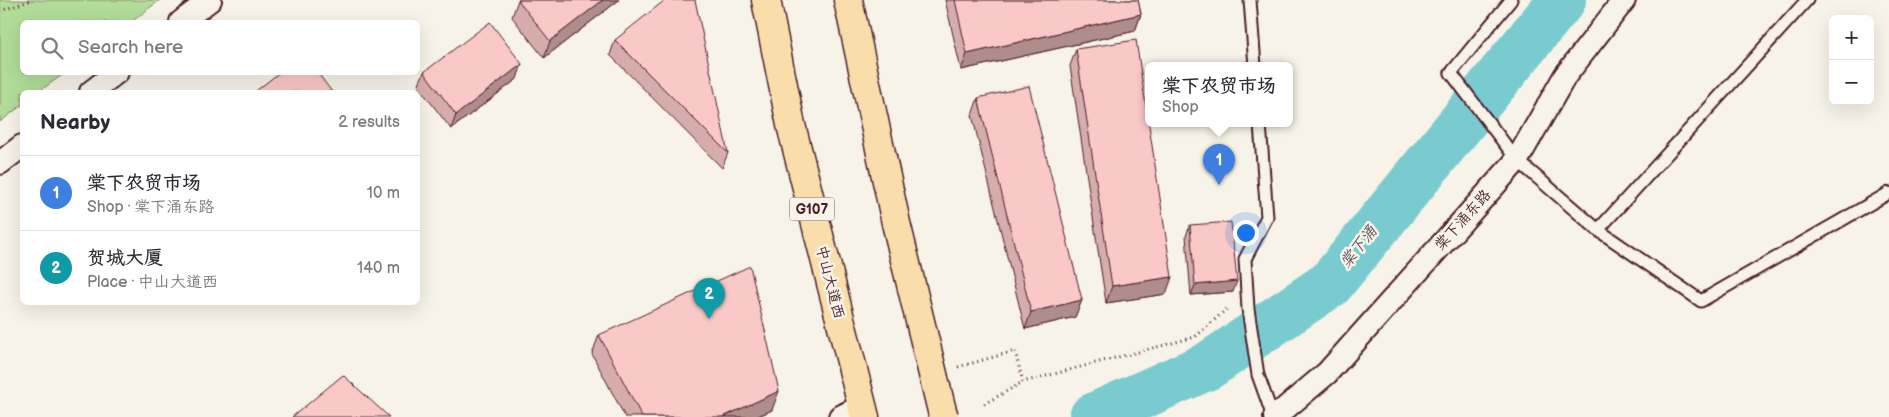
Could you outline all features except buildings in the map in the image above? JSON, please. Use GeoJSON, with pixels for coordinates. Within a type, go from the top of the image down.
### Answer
{"type":"FeatureCollection","features":[{"type":"Feature","properties":{"kind":"highway","name":"中山大道西"},"geometry":{"type":"LineString","coordinates":[[766,0],[791,125],[855,413]]}},
{"type":"Feature","properties":{"kind":"highway"},"geometry":{"type":"LineString","coordinates":[[848,0],[896,223],[943,414]]}},
{"type":"Feature","properties":{"kind":"street"},"geometry":{"type":"LineString","coordinates":[[184,20],[210,0]]}},
{"type":"Feature","properties":{"kind":"street","name":"棠下涌东路"},"geometry":{"type":"LineString","coordinates":[[1274,417],[1327,372],[1517,160],[1565,76],[1624,0]]}},
{"type":"Feature","properties":{"kind":"street"},"geometry":{"type":"LineString","coordinates":[[94,90],[113,75]]}},
{"type":"Feature","properties":{"kind":"street"},"geometry":{"type":"LineString","coordinates":[[0,163],[20,148]]}},
{"type":"Feature","properties":{"kind":"lane"},"geometry":{"type":"LineString","coordinates":[[1250,0],[1255,62]]}},
{"type":"Feature","properties":{"kind":"lane"},"geometry":{"type":"LineString","coordinates":[[1511,0],[1450,73],[1517,160],[1598,230],[1701,301],[1889,193]]}},
{"type":"Feature","properties":{"kind":"lane"},"geometry":{"type":"LineString","coordinates":[[1598,230],[1807,0]]}},
{"type":"Feature","properties":{"kind":"lane"},"geometry":{"type":"LineString","coordinates":[[1260,127],[1268,217],[1245,259],[1246,292],[1258,375],[1274,417]]}},
{"type":"Feature","properties":{"kind":"path"},"geometry":{"type":"LineString","coordinates":[[0,11],[32,0]]}},
{"type":"Feature","properties":{"kind":"path"},"geometry":{"type":"LineString","coordinates":[[984,404],[1024,382],[1195,337],[1246,292]]}},
{"type":"Feature","properties":{"kind":"path"},"geometry":{"type":"LineString","coordinates":[[932,373],[1015,351],[1024,382]]}},
{"type":"Feature","properties":{"kind":"green space"},"geometry":{"type":"Polygon","coordinates":[[[0,0],[160,0],[134,20],[20,20],[20,75],[62,75],[41,90],[20,90],[20,107],[0,122],[0,0]]]}},
{"type":"Feature","properties":{"kind":"waterway","name":"棠下涌"},"geometry":{"type":"LineString","coordinates":[[1093,417],[1208,366],[1330,284],[1562,0]]}},
{"type":"Feature","properties":{"kind":"place","name":"棠下农贸市场"},"geometry":{"type":"Point","coordinates":[1219,185]}},
{"type":"Feature","properties":{"kind":"place","name":"贺城大厦"},"geometry":{"type":"Point","coordinates":[709,319]}}]}
